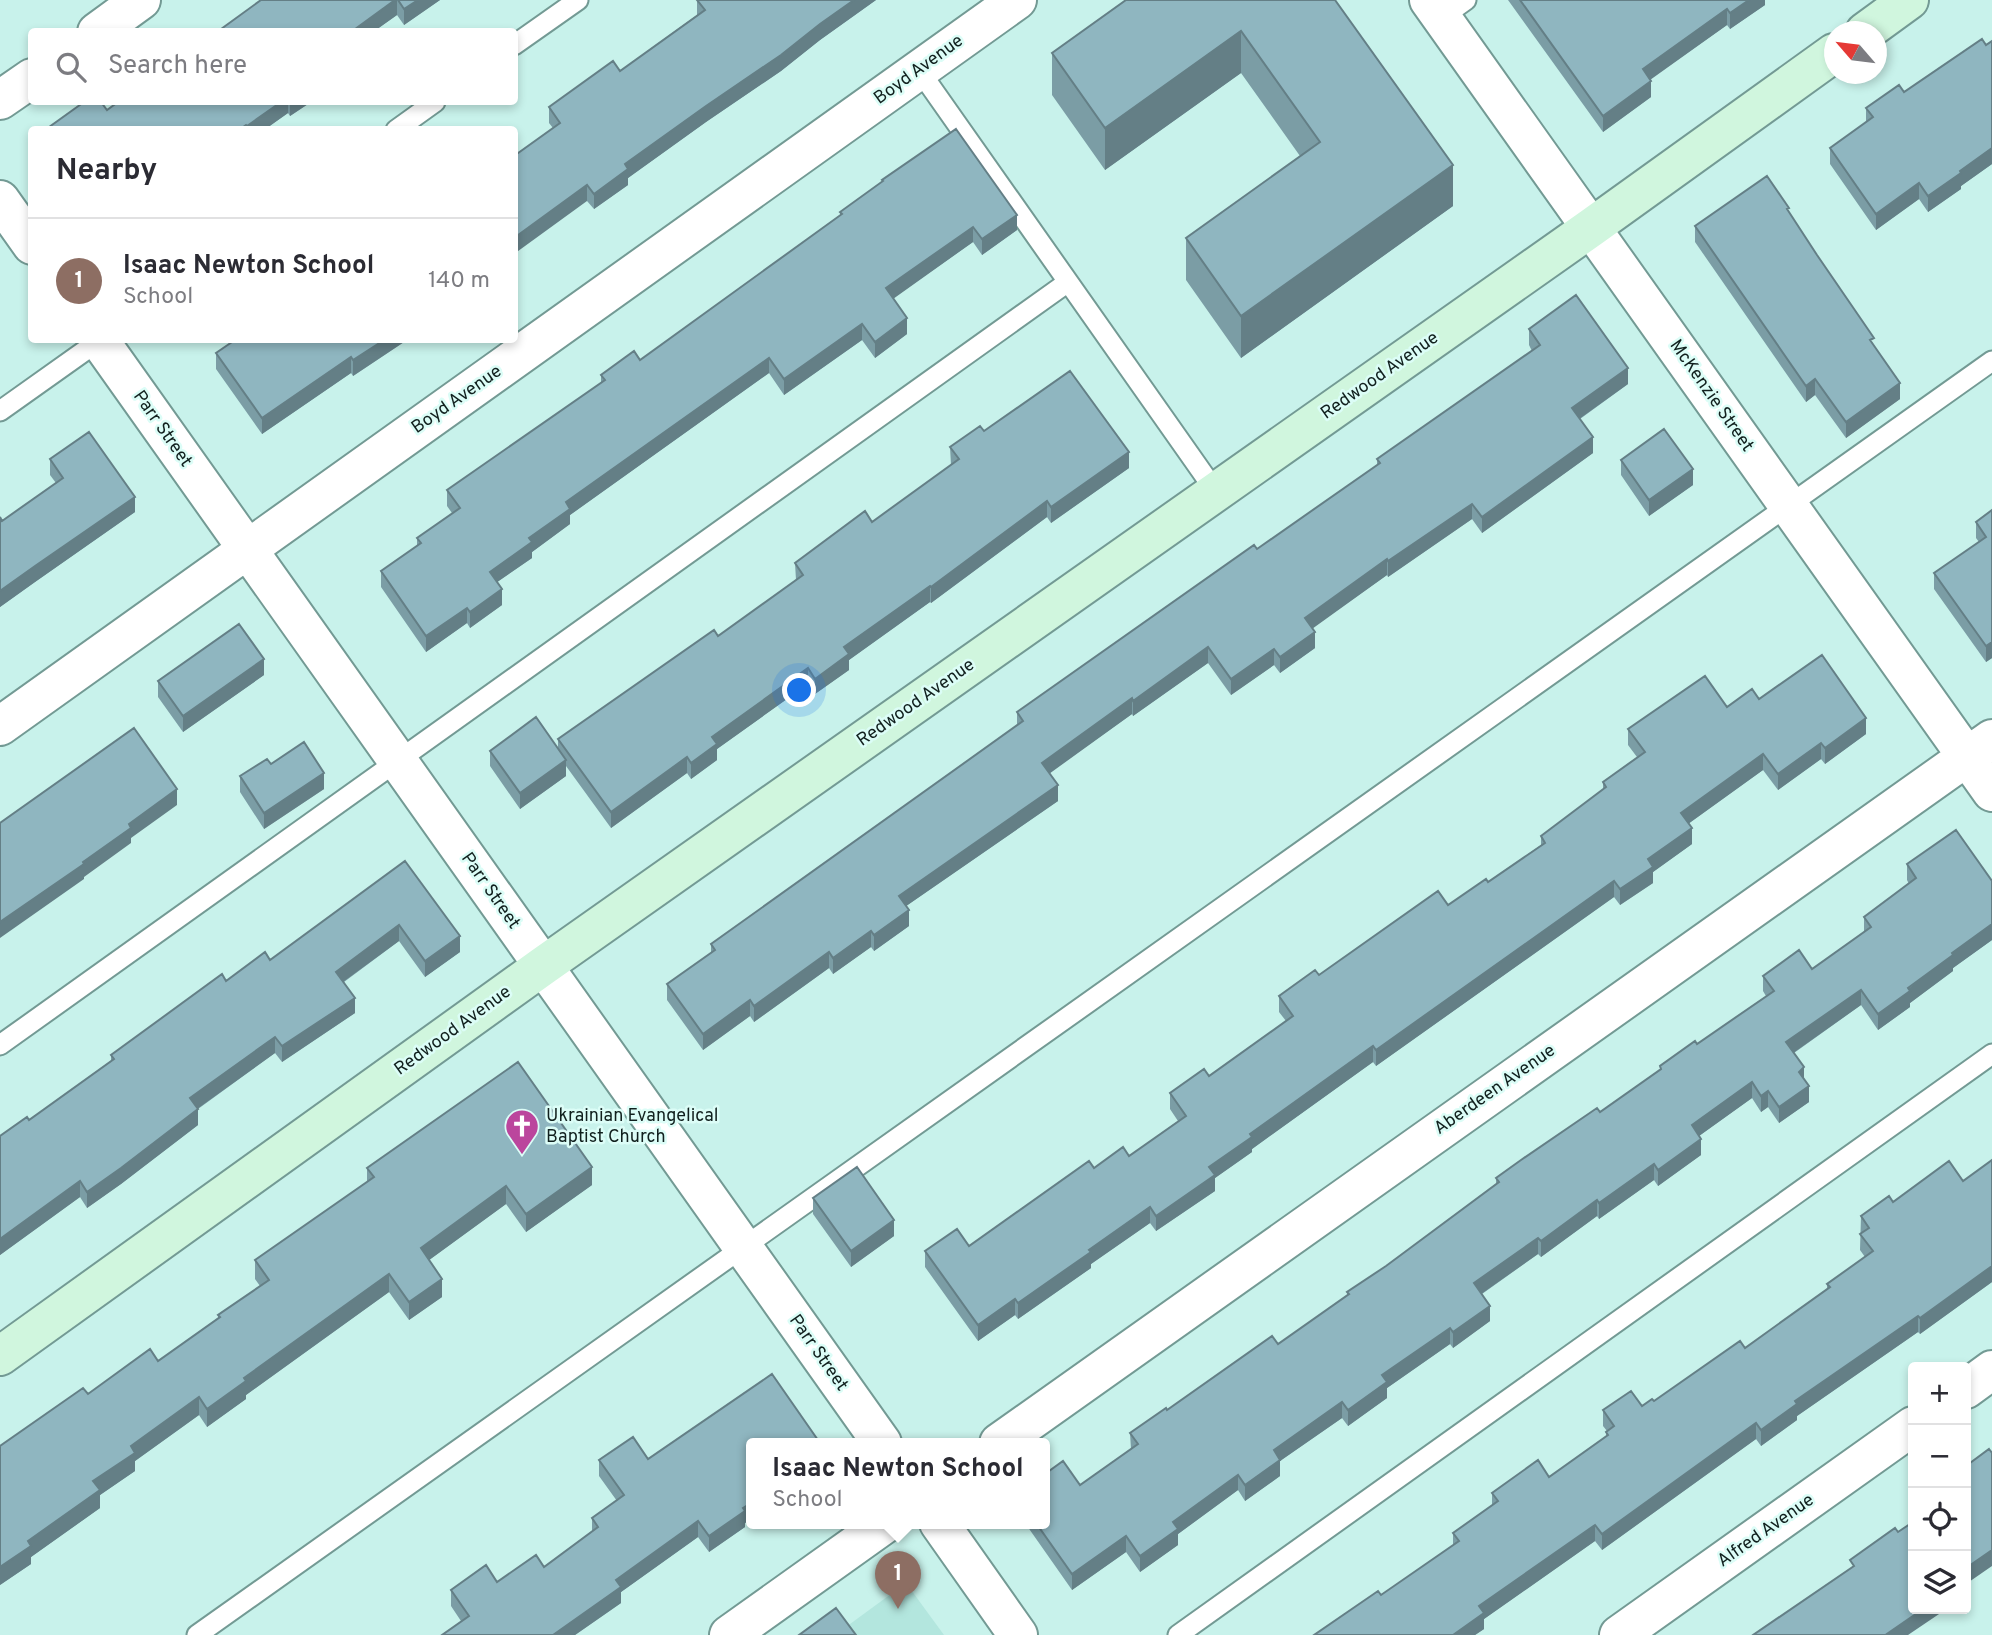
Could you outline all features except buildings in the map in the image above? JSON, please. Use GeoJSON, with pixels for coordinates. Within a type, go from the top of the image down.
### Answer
{"type":"FeatureCollection","features":[{"type":"Feature","properties":{"kind":"street"},"geometry":{"type":"LineString","coordinates":[[102,28],[141,0]]}},
{"type":"Feature","properties":{"kind":"street","name":"Boyd Avenue"},"geometry":{"type":"LineString","coordinates":[[0,726],[1017,0]]}},
{"type":"Feature","properties":{"kind":"street"},"geometry":{"type":"LineString","coordinates":[[1880,21],[1909,0]]}},
{"type":"Feature","properties":{"kind":"street","name":"McKenzie Street"},"geometry":{"type":"LineString","coordinates":[[1445,6],[1592,227],[1788,506],[1979,747],[1992,792]]}},
{"type":"Feature","properties":{"kind":"street","name":"Redwood Avenue"},"geometry":{"type":"LineString","coordinates":[[0,1356],[544,966],[1824,61]]}},
{"type":"Feature","properties":{"kind":"street"},"geometry":{"type":"LineString","coordinates":[[0,100],[28,81]]}},
{"type":"Feature","properties":{"kind":"street"},"geometry":{"type":"LineString","coordinates":[[0,201],[28,240]]}},
{"type":"Feature","properties":{"kind":"street","name":"Parr Street"},"geometry":{"type":"LineString","coordinates":[[101,343],[878,1438]]}},
{"type":"Feature","properties":{"kind":"street","name":"Aberdeen Avenue"},"geometry":{"type":"LineString","coordinates":[[1006,1438],[1979,747]]}},
{"type":"Feature","properties":{"kind":"street"},"geometry":{"type":"LineString","coordinates":[[1971,1385],[1992,1370]]}},
{"type":"Feature","properties":{"kind":"street","name":"Alfred Avenue"},"geometry":{"type":"LineString","coordinates":[[1619,1635],[1908,1430]]}},
{"type":"Feature","properties":{"kind":"street"},"geometry":{"type":"LineString","coordinates":[[729,1635],[878,1529]]}},
{"type":"Feature","properties":{"kind":"street"},"geometry":{"type":"LineString","coordinates":[[943,1529],[1018,1635]]}},
{"type":"Feature","properties":{"kind":"lane"},"geometry":{"type":"LineString","coordinates":[[518,42],[578,0]]}},
{"type":"Feature","properties":{"kind":"lane"},"geometry":{"type":"LineString","coordinates":[[919,70],[1216,492]]}},
{"type":"Feature","properties":{"kind":"lane"},"geometry":{"type":"LineString","coordinates":[[402,126],[431,105]]}},
{"type":"Feature","properties":{"kind":"lane"},"geometry":{"type":"LineString","coordinates":[[0,1045],[1068,282]]}},
{"type":"Feature","properties":{"kind":"lane"},"geometry":{"type":"LineString","coordinates":[[0,411],[95,343]]}},
{"type":"Feature","properties":{"kind":"lane"},"geometry":{"type":"LineString","coordinates":[[197,1635],[1992,361]]}},
{"type":"Feature","properties":{"kind":"lane"},"geometry":{"type":"LineString","coordinates":[[1178,1635],[1992,1054]]}},
{"type":"Feature","properties":{"kind":"shaded area"},"geometry":{"type":"Polygon","coordinates":[[[906,1583],[944,1635],[835,1635],[906,1583]]]}},
{"type":"Feature","properties":{"kind":"place","name":"Ukrainian Evangelical Baptist Church"},"geometry":{"type":"Point","coordinates":[522,1156]}},
{"type":"Feature","properties":{"kind":"place","name":"Isaac Newton School"},"geometry":{"type":"Point","coordinates":[898,1609]}}]}
